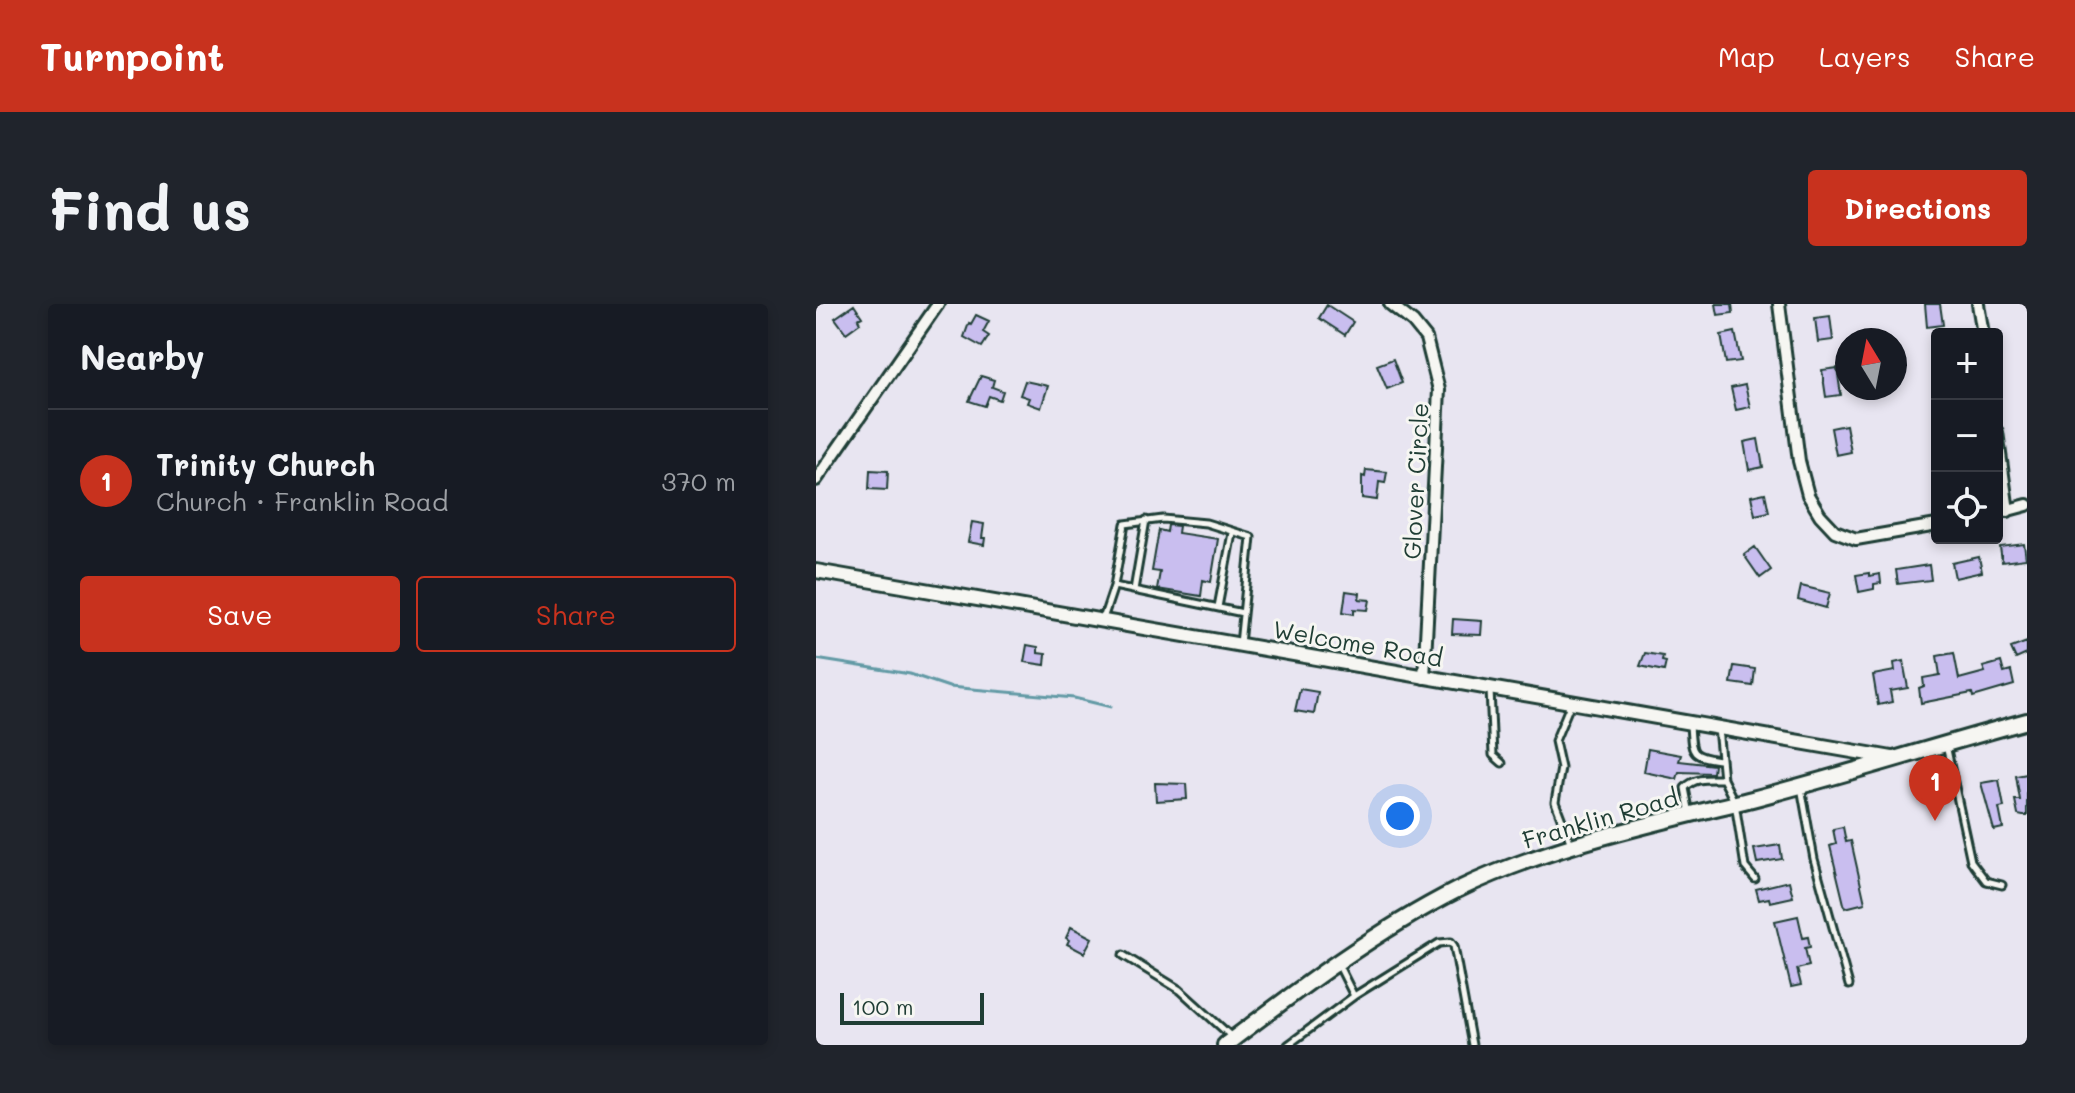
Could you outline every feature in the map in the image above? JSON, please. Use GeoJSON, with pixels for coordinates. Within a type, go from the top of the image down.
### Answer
{"type":"FeatureCollection","features":[{"type":"Feature","properties":{"kind":"main road","name":"Franklin Road"},"geometry":{"type":"LineString","coordinates":[[1229,1042],[1399,921],[1460,889],[1526,861],[2027,721]]}},
{"type":"Feature","properties":{"kind":"street"},"geometry":{"type":"LineString","coordinates":[[816,480],[938,304]]}},
{"type":"Feature","properties":{"kind":"street","name":"Glover Circle"},"geometry":{"type":"LineString","coordinates":[[1390,304],[1413,322],[1426,338],[1439,390],[1424,678]]}},
{"type":"Feature","properties":{"kind":"street"},"geometry":{"type":"LineString","coordinates":[[1779,304],[1799,461],[1808,495],[1820,515],[1835,531],[1856,539],[1931,526]]}},
{"type":"Feature","properties":{"kind":"street"},"geometry":{"type":"LineString","coordinates":[[1978,304],[1982,328]]}},
{"type":"Feature","properties":{"kind":"street"},"geometry":{"type":"LineString","coordinates":[[2003,512],[2027,505]]}},
{"type":"Feature","properties":{"kind":"street","name":"Welcome Road"},"geometry":{"type":"LineString","coordinates":[[816,571],[1892,758]]}},
{"type":"Feature","properties":{"kind":"lane"},"geometry":{"type":"LineString","coordinates":[[1103,620],[1114,586],[1125,524],[1163,519],[1206,523],[1251,537],[1240,645]]}},
{"type":"Feature","properties":{"kind":"lane"},"geometry":{"type":"LineString","coordinates":[[1134,590],[1146,520]]}},
{"type":"Feature","properties":{"kind":"lane"},"geometry":{"type":"LineString","coordinates":[[1218,607],[1232,533]]}},
{"type":"Feature","properties":{"kind":"lane"},"geometry":{"type":"LineString","coordinates":[[1114,586],[1243,613]]}},
{"type":"Feature","properties":{"kind":"lane"},"geometry":{"type":"LineString","coordinates":[[1490,689],[1488,705],[1492,718],[1493,755],[1502,763]]}},
{"type":"Feature","properties":{"kind":"lane"},"geometry":{"type":"LineString","coordinates":[[1570,704],[1555,741],[1561,768],[1555,802],[1571,846]]}},
{"type":"Feature","properties":{"kind":"lane"},"geometry":{"type":"LineString","coordinates":[[1690,724],[1694,753],[1698,757],[1719,760]]}},
{"type":"Feature","properties":{"kind":"lane"},"geometry":{"type":"LineString","coordinates":[[1718,728],[1723,779],[1735,803],[1745,867],[1755,879]]}},
{"type":"Feature","properties":{"kind":"lane"},"geometry":{"type":"LineString","coordinates":[[1945,744],[1971,861],[1986,881],[2002,885]]}},
{"type":"Feature","properties":{"kind":"lane"},"geometry":{"type":"LineString","coordinates":[[1690,815],[1685,788],[1689,783],[1723,779]]}},
{"type":"Feature","properties":{"kind":"lane"},"geometry":{"type":"LineString","coordinates":[[1801,786],[1814,859],[1849,985]]}},
{"type":"Feature","properties":{"kind":"lane"},"geometry":{"type":"LineString","coordinates":[[1288,1045],[1354,996],[1439,943],[1451,942],[1472,1045]]}},
{"type":"Feature","properties":{"kind":"lane"},"geometry":{"type":"LineString","coordinates":[[1123,955],[1180,990],[1229,1042]]}},
{"type":"Feature","properties":{"kind":"lane"},"geometry":{"type":"LineString","coordinates":[[1337,963],[1354,996]]}},
{"type":"Feature","properties":{"kind":"building"},"geometry":{"type":"Polygon","coordinates":[[[1716,304],[1732,304],[1733,313],[1718,315],[1716,304]]]}},
{"type":"Feature","properties":{"kind":"building"},"geometry":{"type":"Polygon","coordinates":[[[1925,304],[1940,304],[1943,325],[1927,327],[1925,304]]]}},
{"type":"Feature","properties":{"kind":"building"},"geometry":{"type":"Polygon","coordinates":[[[854,305],[862,317],[858,319],[860,323],[846,333],[835,318],[854,305]]]}},
{"type":"Feature","properties":{"kind":"building"},"geometry":{"type":"Polygon","coordinates":[[[1327,305],[1353,322],[1345,335],[1319,318],[1327,305]]]}},
{"type":"Feature","properties":{"kind":"building"},"geometry":{"type":"Polygon","coordinates":[[[976,315],[989,321],[983,332],[989,336],[982,347],[964,337],[976,315]]]}},
{"type":"Feature","properties":{"kind":"building"},"geometry":{"type":"Polygon","coordinates":[[[1830,316],[1833,340],[1818,342],[1815,318],[1830,316]]]}},
{"type":"Feature","properties":{"kind":"building"},"geometry":{"type":"Polygon","coordinates":[[[1735,332],[1741,361],[1726,363],[1721,335],[1735,332]]]}},
{"type":"Feature","properties":{"kind":"building"},"geometry":{"type":"Polygon","coordinates":[[[1393,359],[1402,383],[1387,389],[1377,365],[1393,359]]]}},
{"type":"Feature","properties":{"kind":"building"},"geometry":{"type":"Polygon","coordinates":[[[1835,368],[1835,396],[1826,397],[1822,370],[1835,368]]]}},
{"type":"Feature","properties":{"kind":"building"},"geometry":{"type":"Polygon","coordinates":[[[981,376],[994,380],[992,387],[1003,391],[1000,400],[989,396],[985,406],[969,401],[981,376]]]}},
{"type":"Feature","properties":{"kind":"building"},"geometry":{"type":"Polygon","coordinates":[[[1025,381],[1048,386],[1041,408],[1027,403],[1029,398],[1020,395],[1025,381]]]}},
{"type":"Feature","properties":{"kind":"building"},"geometry":{"type":"Polygon","coordinates":[[[1745,385],[1750,407],[1736,410],[1731,388],[1745,385]]]}},
{"type":"Feature","properties":{"kind":"building"},"geometry":{"type":"Polygon","coordinates":[[[1846,425],[1851,452],[1836,455],[1831,428],[1846,425]]]}},
{"type":"Feature","properties":{"kind":"building"},"geometry":{"type":"Polygon","coordinates":[[[1758,439],[1763,467],[1749,470],[1744,442],[1758,439]]]}},
{"type":"Feature","properties":{"kind":"building"},"geometry":{"type":"Polygon","coordinates":[[[870,470],[888,471],[887,490],[869,489],[870,470]]]}},
{"type":"Feature","properties":{"kind":"building"},"geometry":{"type":"Polygon","coordinates":[[[1366,470],[1387,472],[1385,483],[1379,482],[1377,500],[1362,498],[1362,476],[1365,477],[1366,470]]]}},
{"type":"Feature","properties":{"kind":"building"},"geometry":{"type":"Polygon","coordinates":[[[1765,493],[1769,512],[1755,515],[1751,496],[1765,493]]]}},
{"type":"Feature","properties":{"kind":"building"},"geometry":{"type":"Polygon","coordinates":[[[972,522],[984,524],[984,545],[968,542],[972,522]]]}},
{"type":"Feature","properties":{"kind":"building"},"geometry":{"type":"Polygon","coordinates":[[[1168,525],[1179,526],[1178,533],[1218,539],[1211,582],[1203,580],[1201,596],[1157,589],[1160,572],[1152,571],[1159,530],[1167,532],[1168,525]]]}},
{"type":"Feature","properties":{"kind":"building"},"geometry":{"type":"Polygon","coordinates":[[[2024,544],[2026,559],[2002,562],[2000,547],[2024,544]]]}},
{"type":"Feature","properties":{"kind":"building"},"geometry":{"type":"Polygon","coordinates":[[[1755,547],[1771,570],[1760,578],[1744,555],[1755,547]]]}},
{"type":"Feature","properties":{"kind":"building"},"geometry":{"type":"Polygon","coordinates":[[[1979,557],[1982,572],[1955,578],[1952,563],[1979,557]]]}},
{"type":"Feature","properties":{"kind":"building"},"geometry":{"type":"Polygon","coordinates":[[[1929,565],[1931,580],[1898,584],[1896,570],[1929,565]]]}},
{"type":"Feature","properties":{"kind":"building"},"geometry":{"type":"Polygon","coordinates":[[[1869,573],[1869,576],[1880,574],[1881,583],[1874,584],[1874,589],[1859,592],[1856,575],[1869,573]]]}},
{"type":"Feature","properties":{"kind":"building"},"geometry":{"type":"Polygon","coordinates":[[[1801,586],[1830,593],[1826,608],[1798,600],[1801,586]]]}},
{"type":"Feature","properties":{"kind":"building"},"geometry":{"type":"Polygon","coordinates":[[[1346,591],[1360,593],[1359,599],[1370,600],[1368,610],[1354,609],[1354,614],[1343,612],[1346,591]]]}},
{"type":"Feature","properties":{"kind":"building"},"geometry":{"type":"Polygon","coordinates":[[[1453,619],[1482,621],[1481,635],[1452,634],[1453,619]]]}},
{"type":"Feature","properties":{"kind":"building"},"geometry":{"type":"Polygon","coordinates":[[[2027,642],[2027,654],[2016,659],[2011,648],[2027,642]]]}},
{"type":"Feature","properties":{"kind":"building"},"geometry":{"type":"Polygon","coordinates":[[[1027,645],[1038,647],[1038,653],[1046,654],[1045,665],[1024,662],[1027,645]]]}},
{"type":"Feature","properties":{"kind":"building"},"geometry":{"type":"Polygon","coordinates":[[[1645,653],[1663,656],[1662,661],[1666,662],[1664,671],[1640,666],[1645,653]]]}},
{"type":"Feature","properties":{"kind":"building"},"geometry":{"type":"Polygon","coordinates":[[[1954,653],[1959,679],[1985,672],[1983,667],[2001,662],[2004,673],[2011,671],[2014,685],[1973,697],[1972,693],[1921,703],[1919,688],[1924,686],[1923,678],[1940,675],[1937,656],[1954,653]]]}},
{"type":"Feature","properties":{"kind":"building"},"geometry":{"type":"Polygon","coordinates":[[[1903,661],[1908,688],[1890,691],[1892,702],[1878,705],[1873,675],[1895,671],[1894,663],[1903,661]]]}},
{"type":"Feature","properties":{"kind":"building"},"geometry":{"type":"Polygon","coordinates":[[[1734,666],[1755,669],[1753,686],[1731,683],[1734,666]]]}},
{"type":"Feature","properties":{"kind":"building"},"geometry":{"type":"Polygon","coordinates":[[[1300,689],[1318,692],[1314,714],[1295,711],[1300,689]]]}},
{"type":"Feature","properties":{"kind":"building"},"geometry":{"type":"Polygon","coordinates":[[[1648,749],[1681,755],[1679,761],[1714,765],[1713,773],[1679,772],[1677,779],[1644,772],[1648,749]]]}},
{"type":"Feature","properties":{"kind":"building"},"geometry":{"type":"Polygon","coordinates":[[[2027,774],[2027,816],[2023,816],[2018,815],[2015,800],[2020,800],[2016,776],[2027,774]]]}},
{"type":"Feature","properties":{"kind":"building"},"geometry":{"type":"Polygon","coordinates":[[[1999,780],[2004,807],[1999,808],[2003,828],[1994,830],[1981,783],[1999,780]]]}},
{"type":"Feature","properties":{"kind":"building"},"geometry":{"type":"Polygon","coordinates":[[[1155,783],[1186,784],[1187,799],[1156,801],[1155,783]]]}},
{"type":"Feature","properties":{"kind":"building"},"geometry":{"type":"Polygon","coordinates":[[[1843,827],[1846,842],[1851,841],[1865,903],[1845,908],[1830,846],[1836,844],[1833,829],[1843,827]]]}},
{"type":"Feature","properties":{"kind":"building"},"geometry":{"type":"Polygon","coordinates":[[[1780,845],[1782,859],[1757,863],[1754,849],[1780,845]]]}},
{"type":"Feature","properties":{"kind":"building"},"geometry":{"type":"Polygon","coordinates":[[[1789,881],[1793,897],[1770,902],[1769,898],[1759,900],[1756,889],[1789,881]]]}},
{"type":"Feature","properties":{"kind":"building"},"geometry":{"type":"Polygon","coordinates":[[[1798,916],[1803,938],[1808,937],[1810,947],[1805,948],[1809,966],[1797,969],[1801,985],[1791,987],[1775,921],[1798,916]]]}},
{"type":"Feature","properties":{"kind":"building"},"geometry":{"type":"Polygon","coordinates":[[[1071,927],[1092,938],[1084,953],[1067,944],[1071,927]]]}},
{"type":"Feature","properties":{"kind":"waterway"},"geometry":{"type":"LineString","coordinates":[[816,659],[910,674],[949,687],[1074,698],[1111,707]]}},
{"type":"Feature","properties":{"kind":"place","name":"Trinity Church"},"geometry":{"type":"Point","coordinates":[1935,821]}}]}
